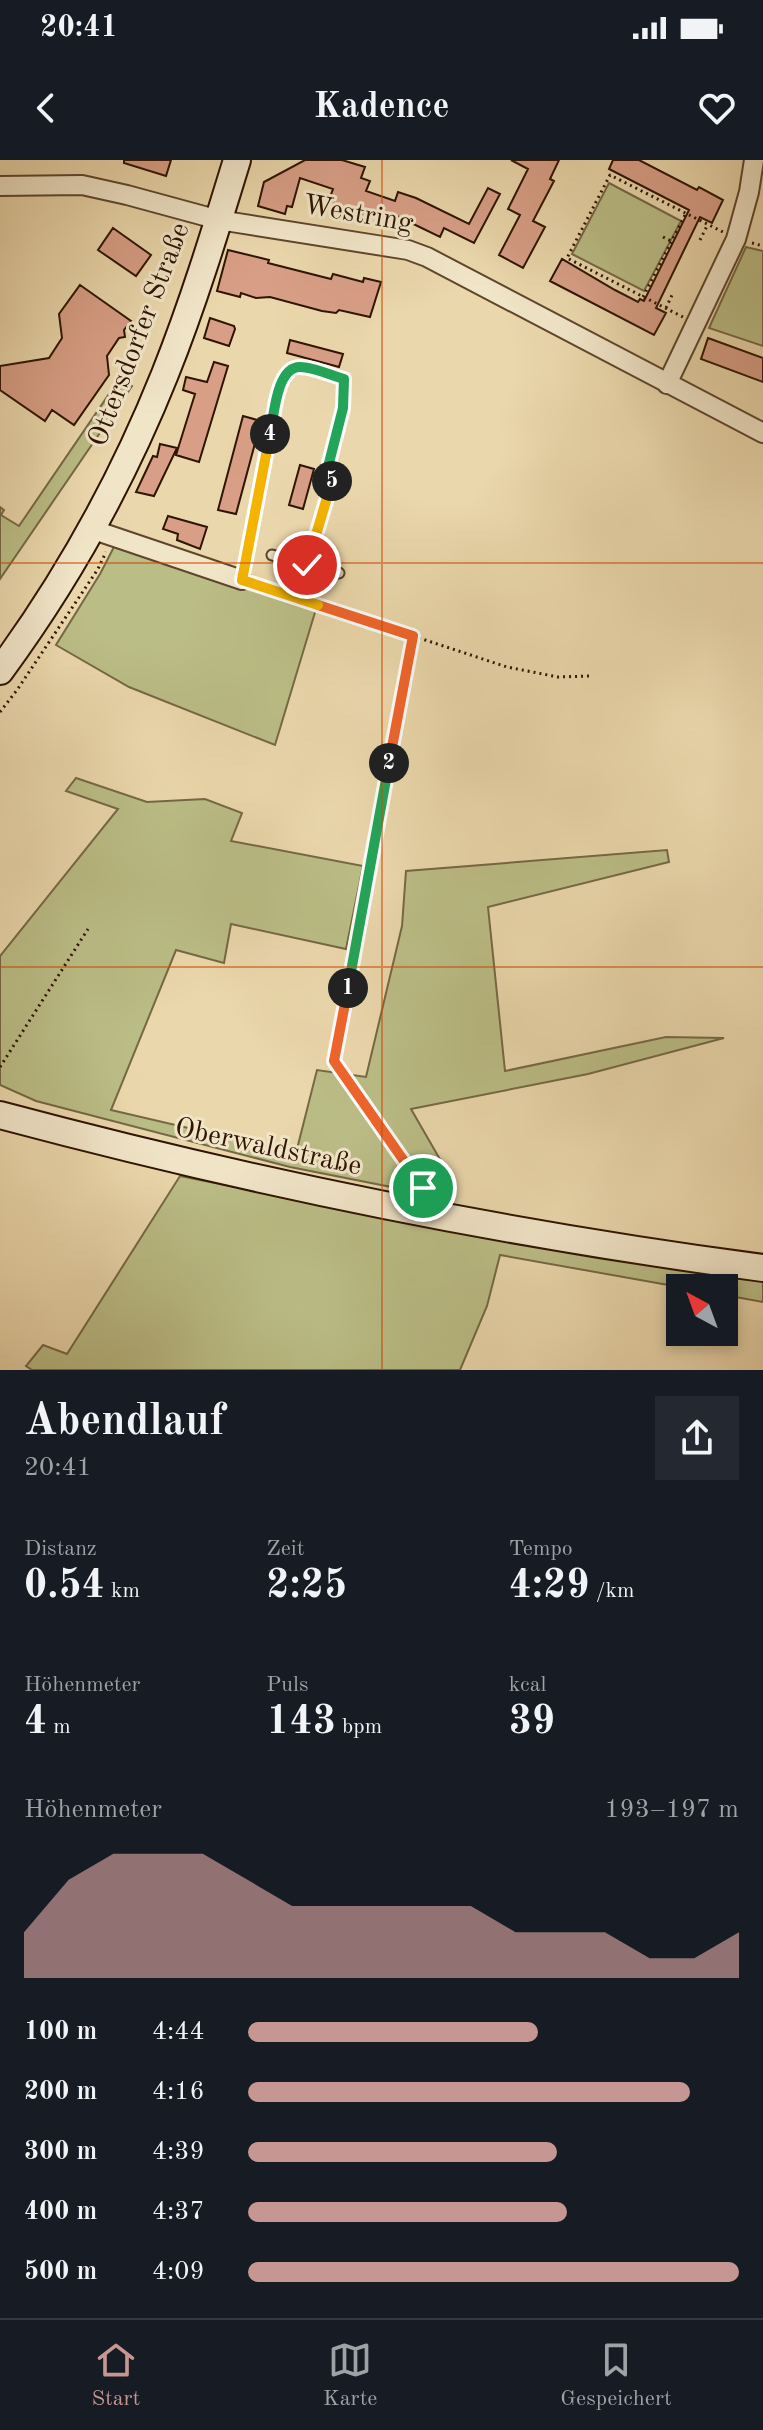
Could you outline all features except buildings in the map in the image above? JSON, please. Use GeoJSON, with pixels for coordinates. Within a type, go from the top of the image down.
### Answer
{"type":"FeatureCollection","features":[{"type":"Feature","properties":{"kind":"street","name":"Ottersdorfer Straße"},"geometry":{"type":"LineString","coordinates":[[0,671],[52,594],[102,534],[166,372],[237,160]]}},
{"type":"Feature","properties":{"kind":"street"},"geometry":{"type":"LineString","coordinates":[[667,384],[736,239],[754,160]]}},
{"type":"Feature","properties":{"kind":"street","name":"Westring"},"geometry":{"type":"LineString","coordinates":[[0,186],[82,185],[219,220],[408,250],[427,257],[763,433]]}},
{"type":"Feature","properties":{"kind":"street"},"geometry":{"type":"LineString","coordinates":[[102,534],[242,580]]}},
{"type":"Feature","properties":{"kind":"street","name":"Oberwaldstraße"},"geometry":{"type":"LineString","coordinates":[[0,1115],[125,1149],[420,1213],[558,1238],[763,1268]]}},
{"type":"Feature","properties":{"kind":"lane"},"geometry":{"type":"LineString","coordinates":[[242,580],[280,384],[285,374],[293,368],[302,367],[344,379],[343,408],[329,463],[332,480],[307,565]]}},
{"type":"Feature","properties":{"kind":"lane"},"geometry":{"type":"LineString","coordinates":[[272,555],[339,573]]}},
{"type":"Feature","properties":{"kind":"path"},"geometry":{"type":"LineString","coordinates":[[697,324],[567,258],[610,175],[736,239]]}},
{"type":"Feature","properties":{"kind":"path"},"geometry":{"type":"LineString","coordinates":[[643,297],[686,213]]}},
{"type":"Feature","properties":{"kind":"path"},"geometry":{"type":"LineString","coordinates":[[700,240],[708,224]]}},
{"type":"Feature","properties":{"kind":"path"},"geometry":{"type":"LineString","coordinates":[[663,237],[671,241]]}},
{"type":"Feature","properties":{"kind":"path"},"geometry":{"type":"LineString","coordinates":[[666,308],[672,295]]}},
{"type":"Feature","properties":{"kind":"path"},"geometry":{"type":"LineString","coordinates":[[0,712],[98,569],[102,534]]}},
{"type":"Feature","properties":{"kind":"path"},"geometry":{"type":"LineString","coordinates":[[242,580],[507,667],[558,677],[589,676]]}},
{"type":"Feature","properties":{"kind":"path"},"geometry":{"type":"LineString","coordinates":[[413,636],[334,1061],[423,1188],[421,1198]]}},
{"type":"Feature","properties":{"kind":"path"},"geometry":{"type":"LineString","coordinates":[[0,1067],[88,929]]}},
{"type":"Feature","properties":{"kind":"green space"},"geometry":{"type":"Polygon","coordinates":[[[609,183],[681,221],[644,291],[572,254],[609,183]]]}},
{"type":"Feature","properties":{"kind":"green space"},"geometry":{"type":"Polygon","coordinates":[[[746,247],[763,251],[763,346],[709,328],[746,247]]]}},
{"type":"Feature","properties":{"kind":"green space"},"geometry":{"type":"Polygon","coordinates":[[[120,378],[132,386],[0,579],[0,507],[4,510],[1,515],[19,526],[120,378]]]}},
{"type":"Feature","properties":{"kind":"green space"},"geometry":{"type":"Polygon","coordinates":[[[115,545],[316,609],[275,745],[129,687],[56,645],[115,545]]]}},
{"type":"Feature","properties":{"kind":"green space"},"geometry":{"type":"Polygon","coordinates":[[[76,778],[147,802],[205,799],[242,813],[231,841],[363,866],[346,949],[231,924],[224,963],[176,950],[111,1110],[296,1153],[317,1070],[366,1077],[402,926],[406,871],[667,850],[669,862],[488,907],[505,1071],[666,1037],[724,1038],[588,1074],[411,1109],[449,1175],[447,1198],[290,1167],[36,1101],[0,1085],[0,956],[118,809],[66,791],[76,778]]]}},
{"type":"Feature","properties":{"kind":"green space"},"geometry":{"type":"Polygon","coordinates":[[[180,1176],[520,1244],[728,1274],[666,1274],[666,1285],[500,1255],[487,1306],[460,1370],[32,1370],[26,1366],[43,1345],[67,1354],[180,1176]]]}},
{"type":"Feature","properties":{"kind":"green space"},"geometry":{"type":"Polygon","coordinates":[[[738,1275],[763,1279],[763,1302],[738,1298],[738,1275]]]}},
{"type":"Feature","properties":{"kind":"route"},"geometry":{"type":"LineString","coordinates":[[307,565],[332,480],[329,463],[343,408],[344,379],[302,367],[293,368],[285,374],[280,384],[242,580],[413,636],[334,1061],[423,1188]]}}]}
